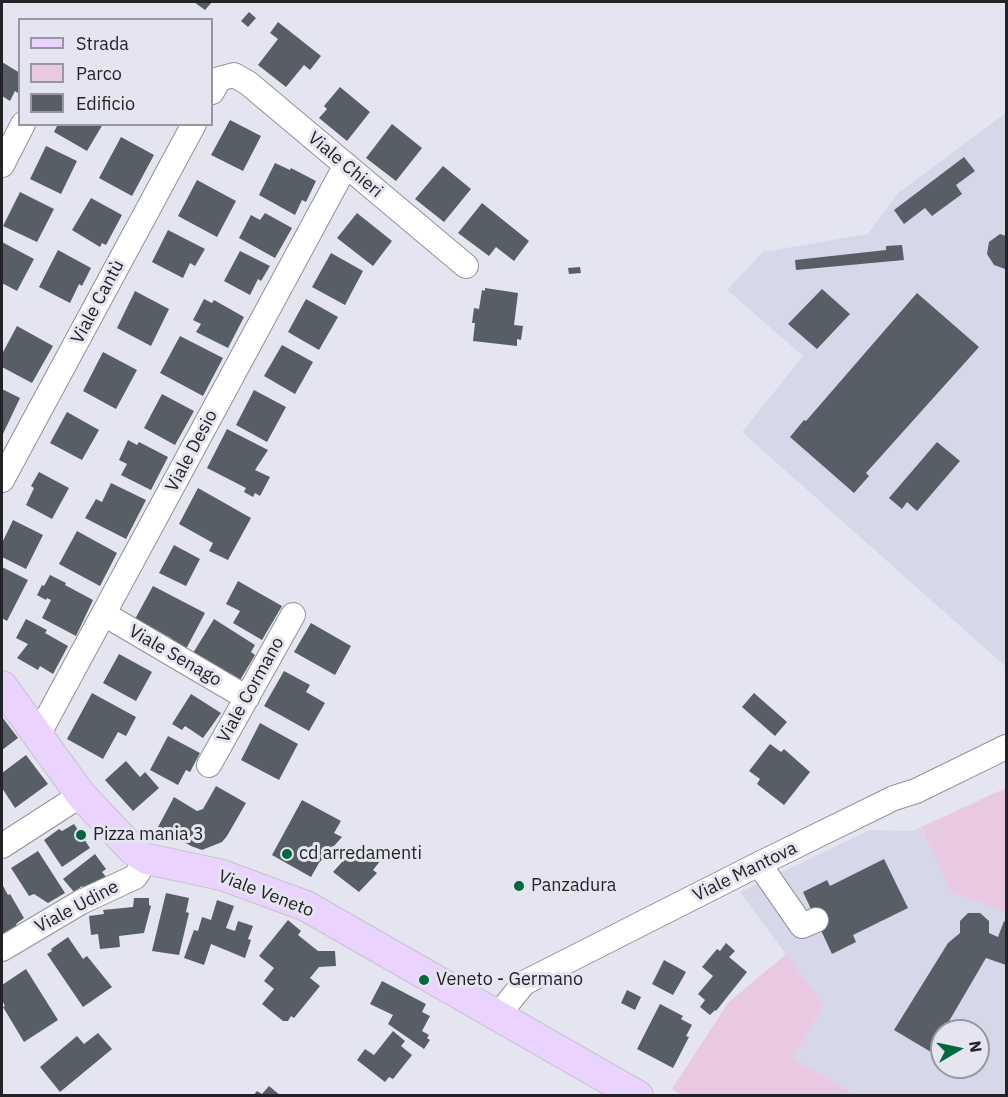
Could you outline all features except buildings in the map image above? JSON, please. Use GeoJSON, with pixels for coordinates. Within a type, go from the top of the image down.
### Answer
{"type":"FeatureCollection","features":[{"type":"Feature","properties":{"kind":"main road","name":"Viale Veneto"},"geometry":{"type":"LineString","coordinates":[[2,686],[81,795],[132,849],[147,859],[222,875],[306,906],[498,1015],[625,1092]]}},
{"type":"Feature","properties":{"kind":"street","name":"Viale Chieri"},"geometry":{"type":"LineString","coordinates":[[215,86],[234,75],[248,83],[466,266]]}},
{"type":"Feature","properties":{"kind":"street"},"geometry":{"type":"LineString","coordinates":[[2,165],[22,126]]}},
{"type":"Feature","properties":{"kind":"street","name":"Viale Cantù"},"geometry":{"type":"LineString","coordinates":[[2,480],[193,126]]}},
{"type":"Feature","properties":{"kind":"street","name":"Viale Desio"},"geometry":{"type":"LineString","coordinates":[[37,736],[346,165]]}},
{"type":"Feature","properties":{"kind":"street","name":"Viale Senago"},"geometry":{"type":"LineString","coordinates":[[104,614],[247,698]]}},
{"type":"Feature","properties":{"kind":"street","name":"Viale Cormano"},"geometry":{"type":"LineString","coordinates":[[209,765],[293,615]]}},
{"type":"Feature","properties":{"kind":"street","name":"Viale Mantova"},"geometry":{"type":"LineString","coordinates":[[498,1015],[524,983],[759,864],[894,798],[916,791],[1006,747]]}},
{"type":"Feature","properties":{"kind":"street"},"geometry":{"type":"LineString","coordinates":[[2,846],[81,795]]}},
{"type":"Feature","properties":{"kind":"street","name":"Viale Udine"},"geometry":{"type":"LineString","coordinates":[[2,949],[81,902],[135,877],[147,859]]}},
{"type":"Feature","properties":{"kind":"street"},"geometry":{"type":"LineString","coordinates":[[759,864],[802,926],[816,920]]}},
{"type":"Feature","properties":{"kind":"shaded area"},"geometry":{"type":"Polygon","coordinates":[[[1006,113],[1006,667],[742,432],[803,356],[727,290],[763,252],[868,234],[898,193],[1006,113]]]}},
{"type":"Feature","properties":{"kind":"shaded area"},"geometry":{"type":"Polygon","coordinates":[[[921,827],[951,892],[1006,913],[1006,1095],[856,1095],[793,1058],[824,1006],[740,892],[870,830],[911,831],[921,827]]]}},
{"type":"Feature","properties":{"kind":"green space"},"geometry":{"type":"Polygon","coordinates":[[[1006,788],[1006,913],[951,892],[921,827],[1006,788]]]}},
{"type":"Feature","properties":{"kind":"green space"},"geometry":{"type":"Polygon","coordinates":[[[786,954],[824,1006],[793,1058],[856,1095],[683,1096],[672,1089],[728,1003],[786,954]]]}},
{"type":"Feature","properties":{"kind":"place","name":"Pizza mania 3"},"geometry":{"type":"Point","coordinates":[81,835]}},
{"type":"Feature","properties":{"kind":"place","name":"cd arredamenti"},"geometry":{"type":"Point","coordinates":[287,854]}},
{"type":"Feature","properties":{"kind":"place","name":"Panzadura"},"geometry":{"type":"Point","coordinates":[519,886]}},
{"type":"Feature","properties":{"kind":"place","name":"Veneto - Germano"},"geometry":{"type":"Point","coordinates":[424,980]}}]}
